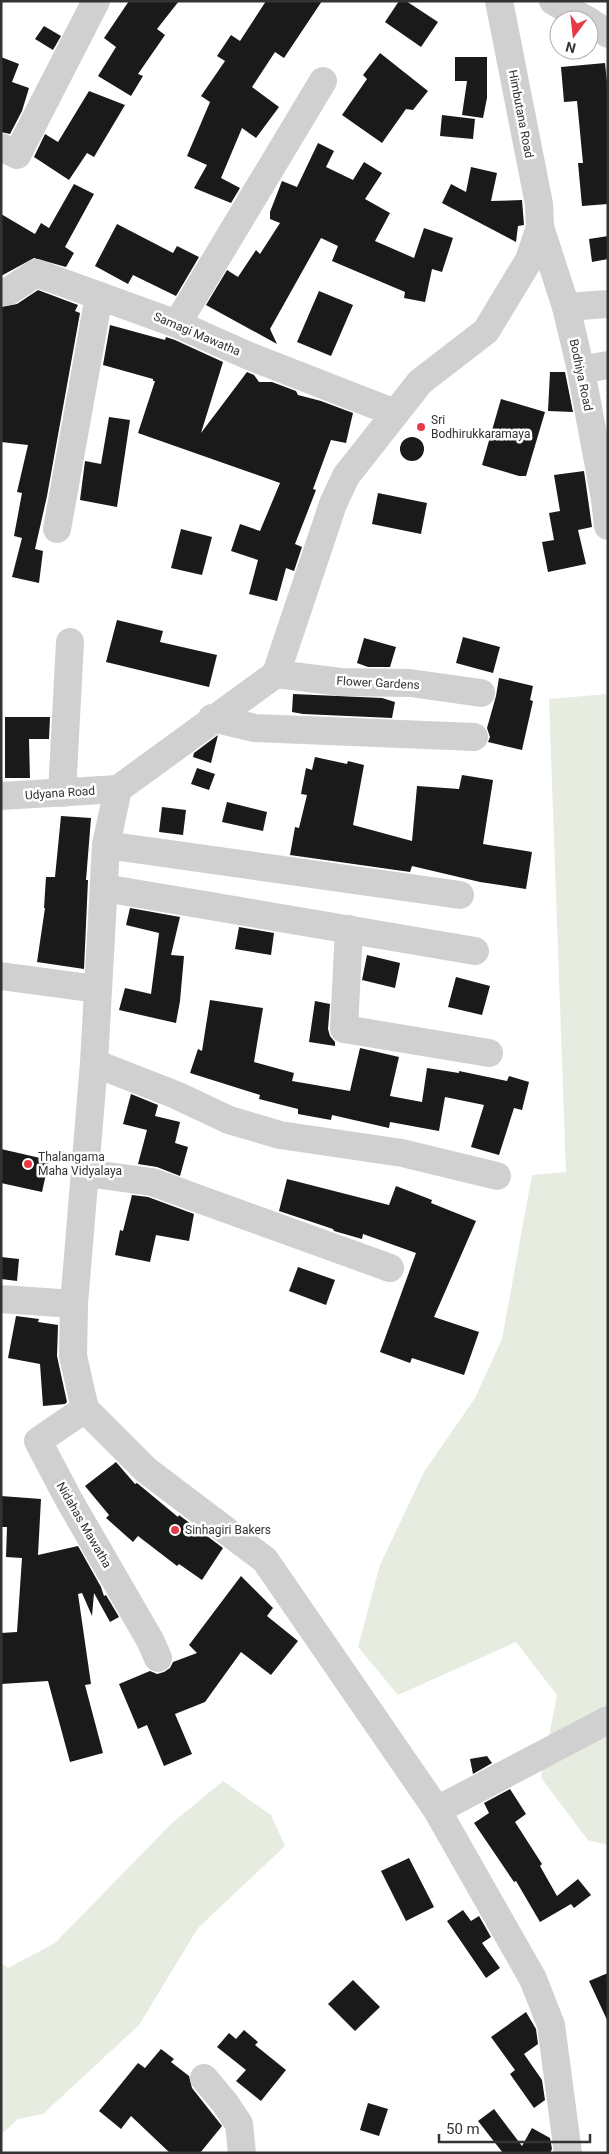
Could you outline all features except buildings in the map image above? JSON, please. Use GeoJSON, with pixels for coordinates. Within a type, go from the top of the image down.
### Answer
{"type":"FeatureCollection","features":[{"type":"Feature","properties":{"kind":"street"},"geometry":{"type":"LineString","coordinates":[[1,147],[17,155],[96,1]]}},
{"type":"Feature","properties":{"kind":"street","name":"Himbutana Road"},"geometry":{"type":"LineString","coordinates":[[499,1],[540,204],[540,227]]}},
{"type":"Feature","properties":{"kind":"street"},"geometry":{"type":"LineString","coordinates":[[553,1],[570,10]]}},
{"type":"Feature","properties":{"kind":"street"},"geometry":{"type":"LineString","coordinates":[[177,324],[323,81]]}},
{"type":"Feature","properties":{"kind":"street"},"geometry":{"type":"LineString","coordinates":[[540,227],[529,260],[486,330],[420,382],[346,476],[333,504],[276,674],[212,718],[118,788],[106,845],[94,1063],[74,1304],[73,1356],[85,1409],[146,1470],[265,1560],[437,1810],[533,1979],[551,2025],[568,2153]]}},
{"type":"Feature","properties":{"kind":"street","name":"Bodhiya Road"},"geometry":{"type":"LineString","coordinates":[[540,227],[566,307],[581,370],[606,499],[608,526]]}},
{"type":"Feature","properties":{"kind":"street","name":"Samagi Mawatha"},"geometry":{"type":"LineString","coordinates":[[1,292],[9,291],[36,273],[177,324],[248,356],[395,413]]}},
{"type":"Feature","properties":{"kind":"street"},"geometry":{"type":"LineString","coordinates":[[57,529],[99,296]]}},
{"type":"Feature","properties":{"kind":"street"},"geometry":{"type":"LineString","coordinates":[[566,307],[608,304]]}},
{"type":"Feature","properties":{"kind":"street"},"geometry":{"type":"LineString","coordinates":[[581,370],[608,365]]}},
{"type":"Feature","properties":{"kind":"street"},"geometry":{"type":"LineString","coordinates":[[62,793],[70,642]]}},
{"type":"Feature","properties":{"kind":"street","name":"Flower Gardens"},"geometry":{"type":"LineString","coordinates":[[276,674],[341,682],[410,683],[481,693]]}},
{"type":"Feature","properties":{"kind":"street"},"geometry":{"type":"LineString","coordinates":[[212,718],[255,728],[474,737]]}},
{"type":"Feature","properties":{"kind":"street","name":"Udyana Road"},"geometry":{"type":"LineString","coordinates":[[1,796],[118,788]]}},
{"type":"Feature","properties":{"kind":"street"},"geometry":{"type":"LineString","coordinates":[[106,845],[460,895]]}},
{"type":"Feature","properties":{"kind":"street"},"geometry":{"type":"LineString","coordinates":[[104,888],[475,951]]}},
{"type":"Feature","properties":{"kind":"street"},"geometry":{"type":"LineString","coordinates":[[349,929],[344,1029],[489,1053]]}},
{"type":"Feature","properties":{"kind":"street"},"geometry":{"type":"LineString","coordinates":[[1,976],[97,989]]}},
{"type":"Feature","properties":{"kind":"street"},"geometry":{"type":"LineString","coordinates":[[94,1063],[176,1094],[229,1120],[280,1136],[402,1154],[497,1176]]}},
{"type":"Feature","properties":{"kind":"street"},"geometry":{"type":"LineString","coordinates":[[86,1172],[152,1182],[390,1268]]}},
{"type":"Feature","properties":{"kind":"street"},"geometry":{"type":"LineString","coordinates":[[1,1299],[74,1304]]}},
{"type":"Feature","properties":{"kind":"street","name":"Nidahas Mawatha"},"geometry":{"type":"LineString","coordinates":[[85,1409],[38,1441],[68,1500],[150,1640],[158,1658]]}},
{"type":"Feature","properties":{"kind":"street"},"geometry":{"type":"LineString","coordinates":[[437,1810],[608,1720]]}},
{"type":"Feature","properties":{"kind":"street"},"geometry":{"type":"LineString","coordinates":[[204,2078],[225,2103],[239,2124],[242,2153]]}},
{"type":"Feature","properties":{"kind":"shaded area"},"geometry":{"type":"Polygon","coordinates":[[[608,694],[608,1845],[588,1840],[541,1778],[557,1695],[516,1642],[398,1695],[358,1647],[380,1565],[424,1472],[475,1398],[502,1339],[532,1175],[566,1172],[549,699],[608,694]]]}},
{"type":"Feature","properties":{"kind":"shaded area"},"geometry":{"type":"Polygon","coordinates":[[[223,1781],[271,1815],[285,1846],[198,1928],[139,2025],[43,2114],[18,2119],[1,2135],[1,1963],[8,1968],[55,1943],[171,1824],[223,1781]]]}},
{"type":"Feature","properties":{"kind":"place","name":"Sri Bodhirukkaramaya"},"geometry":{"type":"Point","coordinates":[421,427]}},
{"type":"Feature","properties":{"kind":"place","name":"Thalangama Maha Vidyalaya"},"geometry":{"type":"Point","coordinates":[28,1164]}},
{"type":"Feature","properties":{"kind":"place","name":"Sinhagiri Bakers"},"geometry":{"type":"Point","coordinates":[175,1530]}}]}
